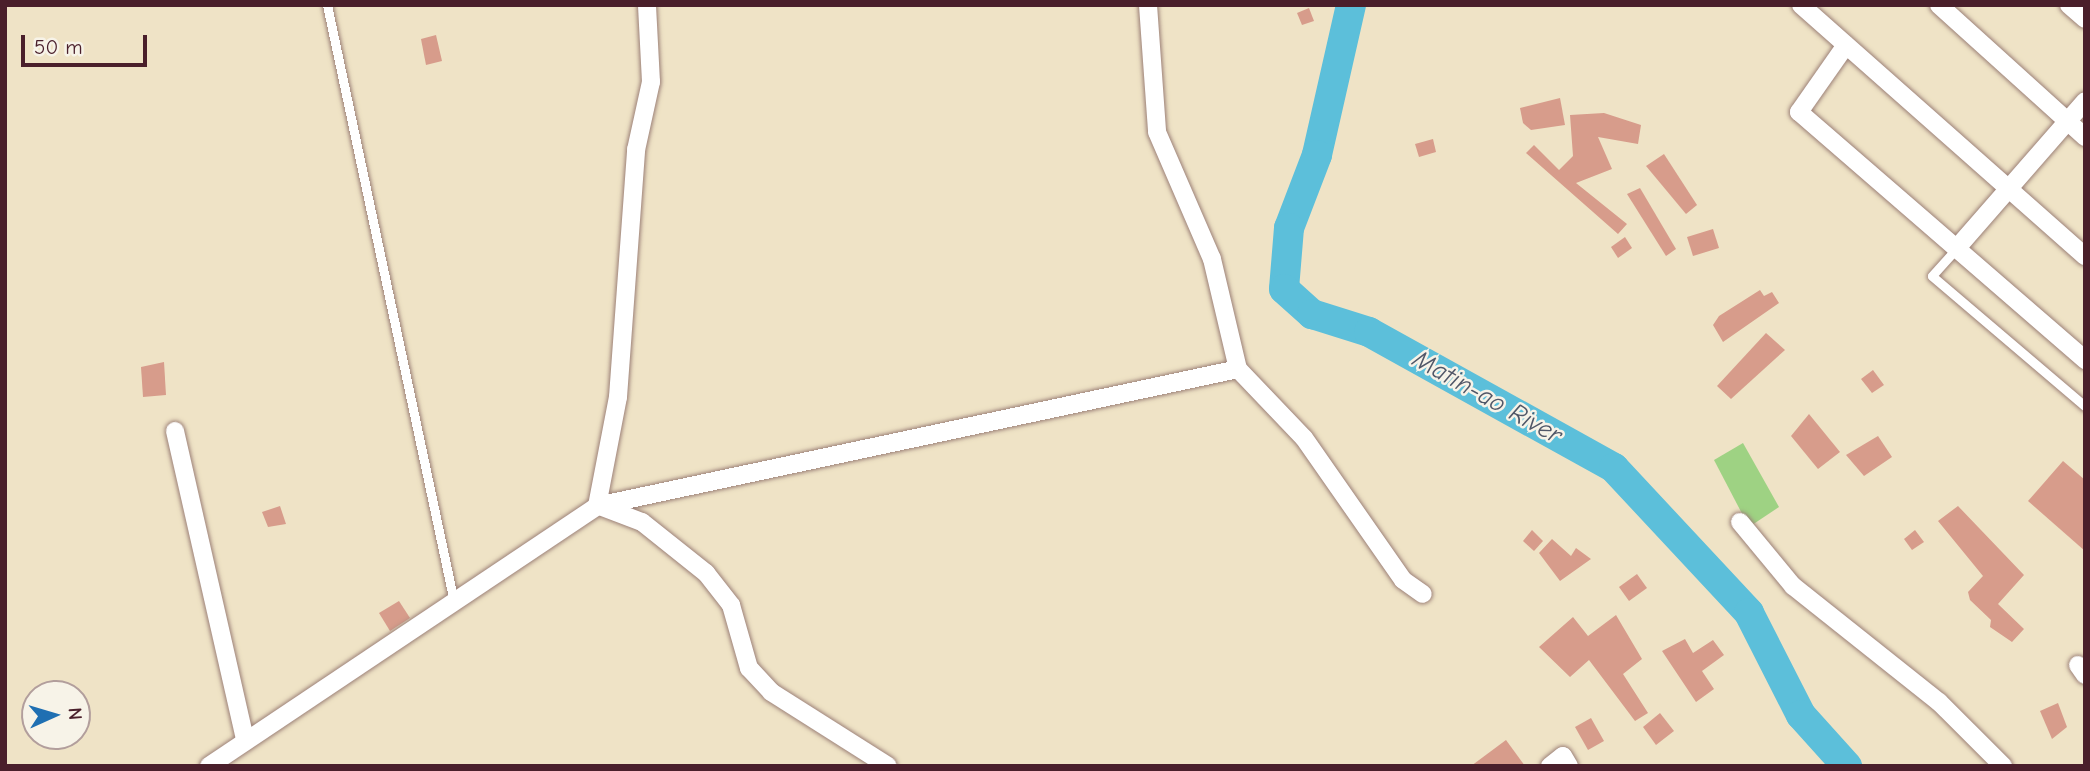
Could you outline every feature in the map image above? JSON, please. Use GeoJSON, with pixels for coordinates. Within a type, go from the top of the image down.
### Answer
{"type":"FeatureCollection","features":[{"type":"Feature","properties":{"kind":"street"},"geometry":{"type":"LineString","coordinates":[[597,506],[618,397],[636,150],[651,82],[646,5]]}},
{"type":"Feature","properties":{"kind":"street"},"geometry":{"type":"LineString","coordinates":[[1148,5],[1157,132],[1212,259],[1238,369],[1304,438],[1404,580],[1423,594]]}},
{"type":"Feature","properties":{"kind":"street"},"geometry":{"type":"LineString","coordinates":[[1801,5],[2085,256]]}},
{"type":"Feature","properties":{"kind":"street"},"geometry":{"type":"LineString","coordinates":[[1940,5],[2085,137]]}},
{"type":"Feature","properties":{"kind":"street"},"geometry":{"type":"LineString","coordinates":[[2069,5],[2085,19]]}},
{"type":"Feature","properties":{"kind":"street"},"geometry":{"type":"LineString","coordinates":[[1846,45],[1799,112],[2085,360]]}},
{"type":"Feature","properties":{"kind":"street"},"geometry":{"type":"LineString","coordinates":[[1956,248],[2085,102]]}},
{"type":"Feature","properties":{"kind":"street"},"geometry":{"type":"LineString","coordinates":[[209,766],[245,738],[597,506],[931,430],[1238,369]]}},
{"type":"Feature","properties":{"kind":"street"},"geometry":{"type":"LineString","coordinates":[[175,431],[245,738]]}},
{"type":"Feature","properties":{"kind":"street"},"geometry":{"type":"LineString","coordinates":[[597,506],[642,522],[706,573],[731,605],[750,668],[771,692],[888,766]]}},
{"type":"Feature","properties":{"kind":"street"},"geometry":{"type":"LineString","coordinates":[[1740,522],[1793,586],[1939,702],[2003,766]]}},
{"type":"Feature","properties":{"kind":"lane"},"geometry":{"type":"LineString","coordinates":[[327,5],[454,602]]}},
{"type":"Feature","properties":{"kind":"lane"},"geometry":{"type":"LineString","coordinates":[[1956,248],[1933,276],[2085,406]]}},
{"type":"Feature","properties":{"kind":"green space"},"geometry":{"type":"Polygon","coordinates":[[[1743,443],[1779,507],[1749,527],[1714,460],[1743,443]]]}},
{"type":"Feature","properties":{"kind":"building"},"geometry":{"type":"Polygon","coordinates":[[[1309,8],[1314,21],[1302,25],[1297,13],[1309,8]]]}},
{"type":"Feature","properties":{"kind":"building"},"geometry":{"type":"Polygon","coordinates":[[[436,35],[442,61],[426,65],[421,39],[436,35]]]}},
{"type":"Feature","properties":{"kind":"building"},"geometry":{"type":"Polygon","coordinates":[[[1560,98],[1565,125],[1531,130],[1523,123],[1520,108],[1560,98]]]}},
{"type":"Feature","properties":{"kind":"building"},"geometry":{"type":"Polygon","coordinates":[[[1604,113],[1641,125],[1638,144],[1598,137],[1612,169],[1576,183],[1627,224],[1618,234],[1526,153],[1534,145],[1559,170],[1573,156],[1570,115],[1604,113]]]}},
{"type":"Feature","properties":{"kind":"building"},"geometry":{"type":"Polygon","coordinates":[[[1433,139],[1436,152],[1419,157],[1415,144],[1433,139]]]}},
{"type":"Feature","properties":{"kind":"building"},"geometry":{"type":"Polygon","coordinates":[[[1664,154],[1697,205],[1686,214],[1646,166],[1664,154]]]}},
{"type":"Feature","properties":{"kind":"building"},"geometry":{"type":"Polygon","coordinates":[[[1640,188],[1676,249],[1666,256],[1627,194],[1640,188]]]}},
{"type":"Feature","properties":{"kind":"building"},"geometry":{"type":"Polygon","coordinates":[[[1713,229],[1719,248],[1693,256],[1687,237],[1713,229]]]}},
{"type":"Feature","properties":{"kind":"building"},"geometry":{"type":"Polygon","coordinates":[[[1625,237],[1632,248],[1618,258],[1611,247],[1625,237]]]}},
{"type":"Feature","properties":{"kind":"building"},"geometry":{"type":"Polygon","coordinates":[[[1760,290],[1764,296],[1772,292],[1779,303],[1723,342],[1713,325],[1719,316],[1760,290]]]}},
{"type":"Feature","properties":{"kind":"building"},"geometry":{"type":"Polygon","coordinates":[[[1766,333],[1785,350],[1731,399],[1717,386],[1766,333]]]}},
{"type":"Feature","properties":{"kind":"building"},"geometry":{"type":"Polygon","coordinates":[[[164,362],[166,395],[143,397],[141,367],[164,362]]]}},
{"type":"Feature","properties":{"kind":"building"},"geometry":{"type":"Polygon","coordinates":[[[1873,370],[1884,385],[1872,393],[1861,379],[1873,370]]]}},
{"type":"Feature","properties":{"kind":"building"},"geometry":{"type":"Polygon","coordinates":[[[1809,414],[1840,452],[1818,469],[1791,436],[1809,414]]]}},
{"type":"Feature","properties":{"kind":"building"},"geometry":{"type":"Polygon","coordinates":[[[1878,436],[1892,457],[1864,476],[1846,455],[1878,436]]]}},
{"type":"Feature","properties":{"kind":"building"},"geometry":{"type":"Polygon","coordinates":[[[2063,461],[2085,480],[2085,551],[2028,501],[2063,461]]]}},
{"type":"Feature","properties":{"kind":"building"},"geometry":{"type":"Polygon","coordinates":[[[280,506],[286,524],[268,527],[262,512],[280,506]]]}},
{"type":"Feature","properties":{"kind":"building"},"geometry":{"type":"Polygon","coordinates":[[[1958,506],[2024,575],[1998,604],[2024,629],[2012,642],[1990,627],[1991,620],[1970,600],[1968,592],[1983,576],[1938,521],[1958,506]]]}},
{"type":"Feature","properties":{"kind":"building"},"geometry":{"type":"Polygon","coordinates":[[[1532,530],[1543,541],[1534,551],[1523,541],[1532,530]]]}},
{"type":"Feature","properties":{"kind":"building"},"geometry":{"type":"Polygon","coordinates":[[[1915,530],[1924,542],[1912,550],[1904,539],[1915,530]]]}},
{"type":"Feature","properties":{"kind":"building"},"geometry":{"type":"Polygon","coordinates":[[[1552,539],[1571,556],[1576,548],[1591,559],[1560,581],[1539,553],[1552,539]]]}},
{"type":"Feature","properties":{"kind":"building"},"geometry":{"type":"Polygon","coordinates":[[[1637,574],[1647,588],[1629,601],[1619,587],[1637,574]]]}},
{"type":"Feature","properties":{"kind":"building"},"geometry":{"type":"Polygon","coordinates":[[[399,601],[410,618],[390,631],[379,613],[399,601]]]}},
{"type":"Feature","properties":{"kind":"building"},"geometry":{"type":"Polygon","coordinates":[[[1616,615],[1642,659],[1623,674],[1648,713],[1635,721],[1589,660],[1570,677],[1539,647],[1573,617],[1588,636],[1616,615]]]}},
{"type":"Feature","properties":{"kind":"building"},"geometry":{"type":"Polygon","coordinates":[[[1685,639],[1693,653],[1713,640],[1724,655],[1702,671],[1714,689],[1696,702],[1662,651],[1685,639]]]}},
{"type":"Feature","properties":{"kind":"building"},"geometry":{"type":"Polygon","coordinates":[[[2058,703],[2067,727],[2052,739],[2040,711],[2058,703]]]}},
{"type":"Feature","properties":{"kind":"building"},"geometry":{"type":"Polygon","coordinates":[[[1660,713],[1674,731],[1656,745],[1643,727],[1660,713]]]}},
{"type":"Feature","properties":{"kind":"building"},"geometry":{"type":"Polygon","coordinates":[[[1591,718],[1604,741],[1588,750],[1575,727],[1591,718]]]}},
{"type":"Feature","properties":{"kind":"building"},"geometry":{"type":"Polygon","coordinates":[[[1506,740],[1525,766],[1471,766],[1506,740]]]}},
{"type":"Feature","properties":{"kind":"waterway","name":"Matin-ao River"},"geometry":{"type":"LineString","coordinates":[[1351,5],[1317,155],[1289,228],[1284,289],[1312,314],[1369,332],[1614,468],[1749,613],[1801,715],[1847,766]]}}]}
